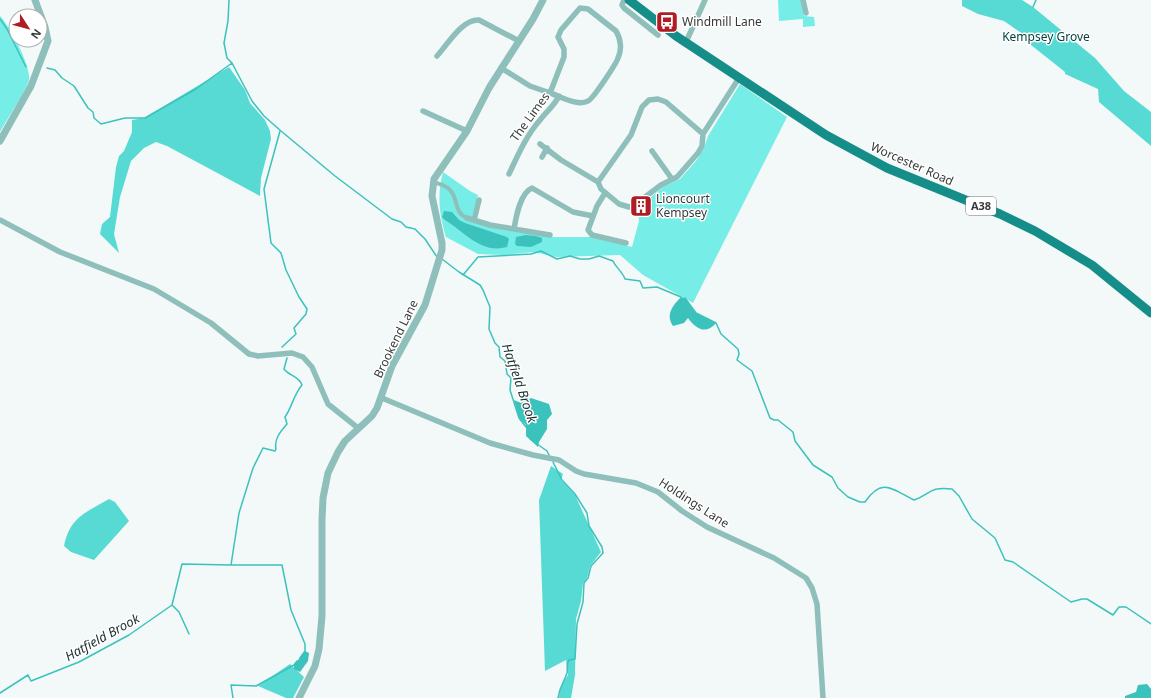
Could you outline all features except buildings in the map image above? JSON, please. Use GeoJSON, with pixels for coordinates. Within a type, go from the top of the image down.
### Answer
{"type":"FeatureCollection","features":[{"type":"Feature","properties":{"kind":"main road","name":"A38"},"geometry":{"type":"LineString","coordinates":[[629,0],[644,13],[686,42]]}},
{"type":"Feature","properties":{"kind":"main road","name":"Worcester Road"},"geometry":{"type":"LineString","coordinates":[[686,42],[826,136],[887,168],[1000,214],[1066,248],[1109,278],[1151,313]]}},
{"type":"Feature","properties":{"kind":"street"},"geometry":{"type":"LineString","coordinates":[[0,141],[31,86],[48,41],[45,27],[35,0]]}},
{"type":"Feature","properties":{"kind":"street"},"geometry":{"type":"LineString","coordinates":[[543,0],[501,68],[467,131],[433,182],[450,189],[454,194],[458,210],[467,218],[490,225],[550,235]]}},
{"type":"Feature","properties":{"kind":"street"},"geometry":{"type":"LineString","coordinates":[[624,0],[622,5],[624,8],[658,35]]}},
{"type":"Feature","properties":{"kind":"street"},"geometry":{"type":"LineString","coordinates":[[686,42],[705,0]]}},
{"type":"Feature","properties":{"kind":"street"},"geometry":{"type":"LineString","coordinates":[[803,0],[803,7],[806,13]]}},
{"type":"Feature","properties":{"kind":"street","name":"The Limes"},"geometry":{"type":"LineString","coordinates":[[501,68],[530,86],[579,103],[588,102],[595,95],[618,58],[621,47],[619,36],[616,31],[588,9],[580,8],[561,30],[558,37],[564,49],[564,57],[550,92]]}},
{"type":"Feature","properties":{"kind":"street"},"geometry":{"type":"LineString","coordinates":[[437,56],[465,24],[473,19],[479,20],[519,41]]}},
{"type":"Feature","properties":{"kind":"street"},"geometry":{"type":"LineString","coordinates":[[540,144],[561,160],[598,182],[599,186],[605,193],[623,206],[634,206],[661,185],[677,176],[698,153],[702,146],[704,134],[739,78]]}},
{"type":"Feature","properties":{"kind":"street","name":"The Limes"},"geometry":{"type":"LineString","coordinates":[[508,174],[517,154],[539,120],[555,104],[559,96]]}},
{"type":"Feature","properties":{"kind":"street"},"geometry":{"type":"LineString","coordinates":[[598,182],[632,135],[642,107],[649,100],[658,99],[666,102],[704,134]]}},
{"type":"Feature","properties":{"kind":"street"},"geometry":{"type":"LineString","coordinates":[[423,111],[467,131]]}},
{"type":"Feature","properties":{"kind":"street"},"geometry":{"type":"LineString","coordinates":[[542,157],[547,148]]}},
{"type":"Feature","properties":{"kind":"street"},"geometry":{"type":"LineString","coordinates":[[652,151],[672,179]]}},
{"type":"Feature","properties":{"kind":"street","name":"Brookend Lane"},"geometry":{"type":"LineString","coordinates":[[299,698],[315,666],[319,648],[322,616],[322,520],[325,486],[328,473],[338,452],[358,428],[372,416],[382,398],[392,366],[425,305],[439,262],[442,242],[434,209],[432,190],[433,182]]}},
{"type":"Feature","properties":{"kind":"street"},"geometry":{"type":"LineString","coordinates":[[514,229],[517,215],[526,193],[532,188],[573,212],[593,216]]}},
{"type":"Feature","properties":{"kind":"street"},"geometry":{"type":"LineString","coordinates":[[605,193],[588,228],[591,234],[626,244]]}},
{"type":"Feature","properties":{"kind":"street"},"geometry":{"type":"LineString","coordinates":[[474,220],[479,200]]}},
{"type":"Feature","properties":{"kind":"street"},"geometry":{"type":"LineString","coordinates":[[0,220],[60,252],[154,289],[211,323],[249,354],[258,356],[292,354],[303,357],[312,366],[328,404],[358,428]]}},
{"type":"Feature","properties":{"kind":"street","name":"Holdings Lane"},"geometry":{"type":"LineString","coordinates":[[382,398],[490,443],[533,455],[559,460],[580,472],[650,488],[666,497],[682,511],[707,527],[774,558],[799,573],[810,583],[817,604],[823,698]]}},
{"type":"Feature","properties":{"kind":"shaded area"},"geometry":{"type":"Polygon","coordinates":[[[778,0],[802,0],[804,16],[814,17],[815,26],[803,27],[803,19],[779,21],[778,0]]]}},
{"type":"Feature","properties":{"kind":"shaded area"},"geometry":{"type":"Polygon","coordinates":[[[0,16],[8,27],[8,48],[20,48],[27,66],[29,80],[21,97],[0,132],[0,16]]]}},
{"type":"Feature","properties":{"kind":"shaded area"},"geometry":{"type":"Polygon","coordinates":[[[740,84],[787,117],[693,303],[643,275],[620,255],[557,257],[533,252],[504,255],[478,254],[446,237],[439,197],[443,172],[478,195],[471,220],[549,237],[592,237],[632,247],[639,221],[638,208],[663,187],[680,179],[696,161],[704,148],[708,136],[740,84]]]}},
{"type":"Feature","properties":{"kind":"shaded area"},"geometry":{"type":"Polygon","coordinates":[[[444,211],[452,212],[459,220],[465,223],[507,237],[509,239],[507,247],[489,248],[474,241],[442,217],[444,211]]]}},
{"type":"Feature","properties":{"kind":"shaded area"},"geometry":{"type":"Polygon","coordinates":[[[526,235],[542,238],[542,242],[531,247],[517,246],[515,244],[516,237],[526,235]]]}},
{"type":"Feature","properties":{"kind":"shaded area"},"geometry":{"type":"Polygon","coordinates":[[[681,297],[685,298],[696,313],[716,323],[709,329],[705,330],[698,328],[688,318],[684,323],[673,326],[670,318],[671,310],[681,297]]]}},
{"type":"Feature","properties":{"kind":"shaded area"},"geometry":{"type":"Polygon","coordinates":[[[531,398],[549,404],[552,414],[547,420],[547,429],[539,442],[538,447],[526,436],[526,425],[519,418],[514,400],[521,403],[531,398]]]}},
{"type":"Feature","properties":{"kind":"shaded area"},"geometry":{"type":"Polygon","coordinates":[[[305,651],[309,653],[308,661],[300,672],[294,669],[294,665],[305,651]]]}},
{"type":"Feature","properties":{"kind":"shaded area"},"geometry":{"type":"Polygon","coordinates":[[[1147,684],[1151,689],[1151,698],[1125,698],[1125,696],[1136,692],[1138,685],[1147,684]]]}},
{"type":"Feature","properties":{"kind":"green space","name":"Kempsey Grove"},"geometry":{"type":"Polygon","coordinates":[[[962,0],[1022,0],[1033,7],[1095,58],[1124,91],[1151,112],[1151,146],[1099,102],[1098,89],[1065,74],[1065,72],[1026,41],[1027,37],[1004,21],[978,14],[962,6],[962,0]]]}},
{"type":"Feature","properties":{"kind":"green space"},"geometry":{"type":"Polygon","coordinates":[[[229,67],[245,90],[250,103],[265,120],[270,131],[271,139],[261,178],[260,196],[167,146],[156,142],[144,148],[131,161],[120,197],[114,234],[119,253],[100,234],[102,224],[110,217],[116,167],[119,156],[124,151],[132,132],[132,120],[144,118],[229,67]]]}},
{"type":"Feature","properties":{"kind":"green space"},"geometry":{"type":"Polygon","coordinates":[[[551,466],[563,474],[561,480],[575,495],[601,552],[590,566],[587,578],[583,583],[581,601],[576,619],[575,675],[571,698],[559,698],[561,686],[568,675],[566,660],[545,671],[539,500],[551,466]]]}},
{"type":"Feature","properties":{"kind":"green space"},"geometry":{"type":"Polygon","coordinates":[[[109,499],[115,502],[129,521],[94,560],[71,552],[64,546],[70,528],[86,512],[109,499]]]}},
{"type":"Feature","properties":{"kind":"green space"},"geometry":{"type":"Polygon","coordinates":[[[290,664],[304,677],[293,698],[286,698],[258,686],[290,664]]]}},
{"type":"Feature","properties":{"kind":"waterway","name":"Hatfield Brook"},"geometry":{"type":"LineString","coordinates":[[229,0],[228,21],[224,43],[227,58],[232,63],[252,101],[264,116],[335,176],[392,219],[401,222],[406,227],[415,229],[425,239],[437,257]]}},
{"type":"Feature","properties":{"kind":"waterway"},"geometry":{"type":"LineString","coordinates":[[1033,7],[1036,0]]}},
{"type":"Feature","properties":{"kind":"waterway"},"geometry":{"type":"LineString","coordinates":[[0,19],[7,29],[26,67]]}},
{"type":"Feature","properties":{"kind":"waterway"},"geometry":{"type":"LineString","coordinates":[[47,68],[55,70],[62,78],[74,86],[88,108],[93,112],[94,118],[101,124],[125,118],[145,118],[196,89],[232,63]]}},
{"type":"Feature","properties":{"kind":"waterway","name":"Hatfield Brook"},"geometry":{"type":"LineString","coordinates":[[280,131],[264,189],[271,243],[281,253],[286,270],[299,297],[307,309],[306,314],[294,328],[296,334],[282,347]]}},
{"type":"Feature","properties":{"kind":"waterway"},"geometry":{"type":"LineString","coordinates":[[463,275],[478,257],[531,254],[541,251],[557,259],[570,256],[580,259],[589,259],[599,256],[613,261],[625,279],[640,281],[643,288],[657,287],[681,297]]}},
{"type":"Feature","properties":{"kind":"waterway","name":"Hatfield Brook"},"geometry":{"type":"LineString","coordinates":[[442,259],[480,285],[483,290],[490,307],[489,329],[495,343],[499,347],[500,357],[505,361],[507,374],[511,378],[510,390],[519,418],[526,427]]}},
{"type":"Feature","properties":{"kind":"waterway"},"geometry":{"type":"LineString","coordinates":[[685,298],[696,313],[716,323],[721,334],[738,349],[739,354],[737,360],[752,371],[770,418],[778,420],[793,432],[795,441],[813,465],[832,477],[838,488],[848,497],[860,502],[865,502],[871,494],[882,487],[893,489],[914,500],[934,490],[944,488],[952,489],[959,496],[972,519],[995,538],[1005,560],[1013,562],[1071,602],[1087,599],[1113,615],[1119,607],[1126,607],[1151,624]]}},
{"type":"Feature","properties":{"kind":"waterway","name":"Hatfield Brook"},"geometry":{"type":"LineString","coordinates":[[0,693],[28,675],[31,681],[79,662],[129,635],[172,605],[182,564],[231,565],[239,513],[253,468],[263,448],[275,451],[277,439],[287,424],[285,417],[302,385],[299,380],[284,369],[287,358]]}},
{"type":"Feature","properties":{"kind":"waterway","name":"Hatfield Brook"},"geometry":{"type":"LineString","coordinates":[[530,439],[547,451],[549,455]]}},
{"type":"Feature","properties":{"kind":"waterway","name":"Hatfield Brook"},"geometry":{"type":"LineString","coordinates":[[553,462],[562,480],[575,494],[587,513],[589,526],[602,547],[603,553],[591,566],[588,578],[584,583],[583,602],[577,624],[575,659],[569,660],[568,662],[567,673],[558,698]]}},
{"type":"Feature","properties":{"kind":"waterway"},"geometry":{"type":"LineString","coordinates":[[231,565],[282,565],[291,610],[305,644],[305,651],[300,658]]}},
{"type":"Feature","properties":{"kind":"waterway"},"geometry":{"type":"LineString","coordinates":[[172,605],[179,612],[189,634]]}},
{"type":"Feature","properties":{"kind":"waterway"},"geometry":{"type":"LineString","coordinates":[[233,698],[231,685],[256,686],[294,665],[297,661]]}},
{"type":"Feature","properties":{"kind":"place","name":"Windmill Lane"},"geometry":{"type":"Point","coordinates":[667,22]}},
{"type":"Feature","properties":{"kind":"place","name":"Lioncourt Kempsey"},"geometry":{"type":"Point","coordinates":[641,206]}}]}
